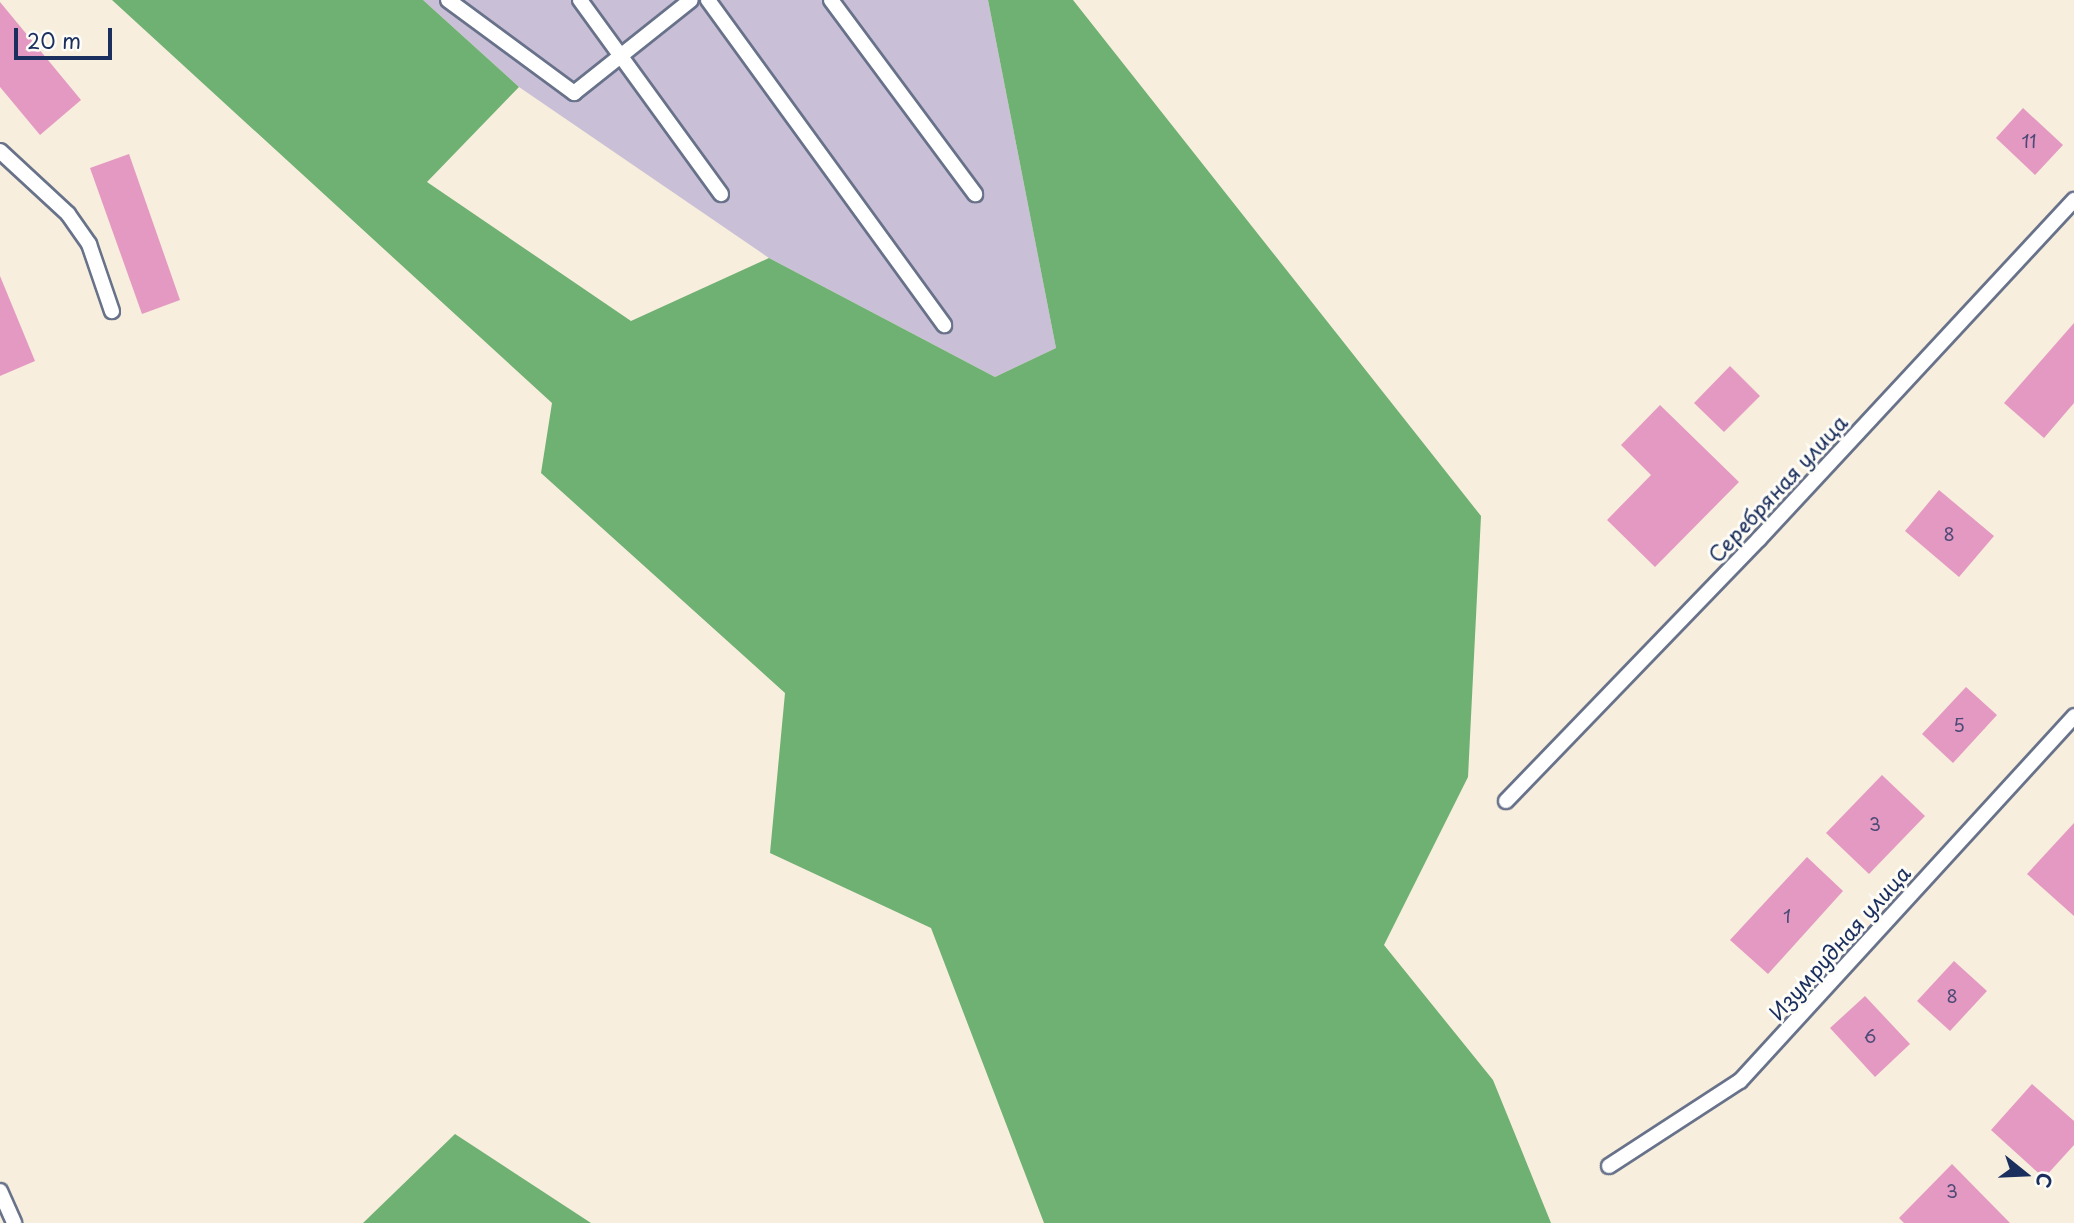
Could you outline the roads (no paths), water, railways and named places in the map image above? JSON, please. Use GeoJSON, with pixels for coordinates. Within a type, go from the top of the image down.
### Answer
{"type":"FeatureCollection","features":[{"type":"Feature","properties":{"kind":"lane"},"geometry":{"type":"LineString","coordinates":[[448,0],[574,93],[691,0]]}},
{"type":"Feature","properties":{"kind":"lane"},"geometry":{"type":"LineString","coordinates":[[580,0],[623,54],[721,194]]}},
{"type":"Feature","properties":{"kind":"lane"},"geometry":{"type":"LineString","coordinates":[[708,0],[944,325]]}},
{"type":"Feature","properties":{"kind":"lane"},"geometry":{"type":"LineString","coordinates":[[831,0],[975,194]]}},
{"type":"Feature","properties":{"kind":"lane"},"geometry":{"type":"LineString","coordinates":[[0,151],[68,214],[82,234],[112,312]]}},
{"type":"Feature","properties":{"kind":"lane","name":"Серебряная улица"},"geometry":{"type":"LineString","coordinates":[[1506,801],[1759,539],[2074,200]]}},
{"type":"Feature","properties":{"kind":"lane","name":"Изумрудная улица"},"geometry":{"type":"LineString","coordinates":[[1609,1166],[1741,1081],[2074,716]]}},
{"type":"Feature","properties":{"kind":"lane"},"geometry":{"type":"LineString","coordinates":[[0,1191],[14,1223]]}}]}
